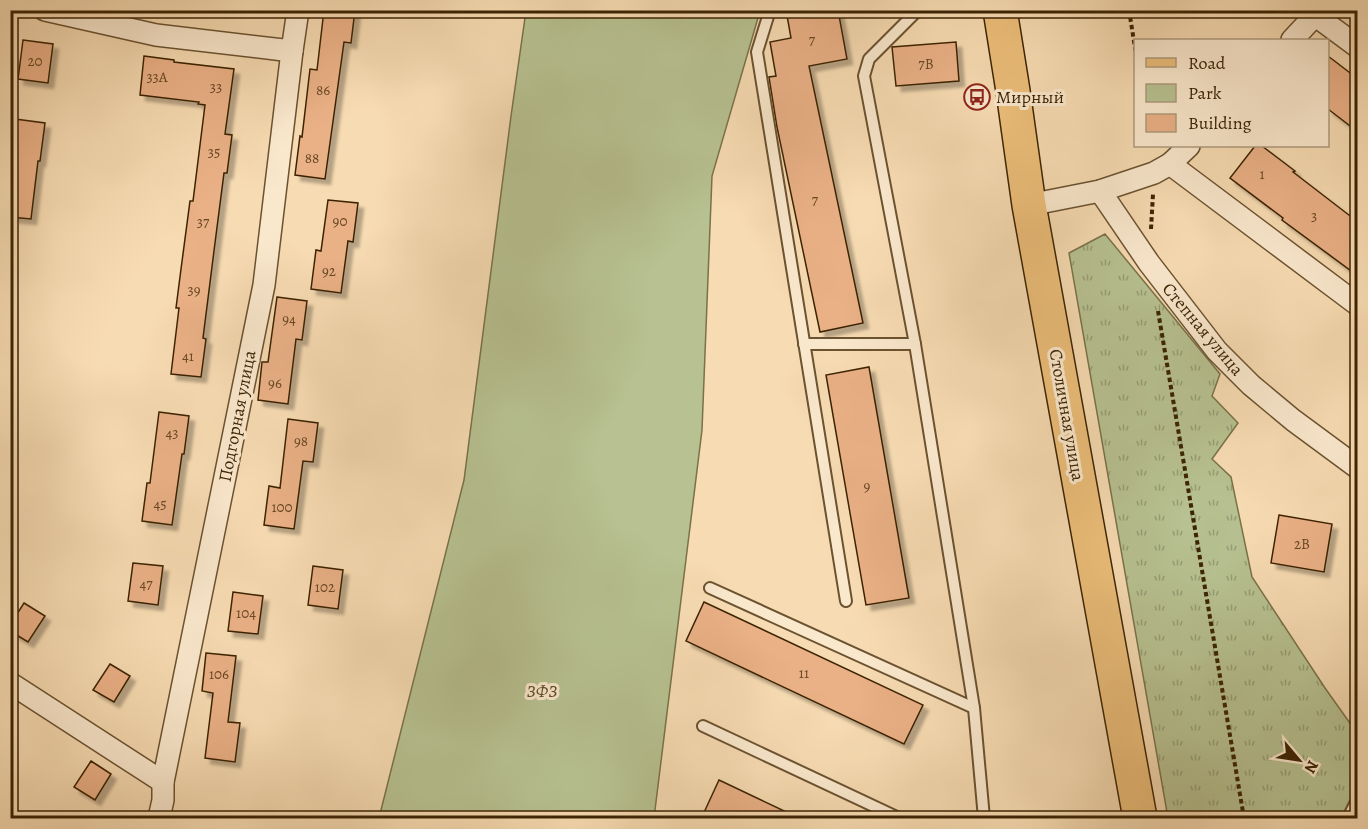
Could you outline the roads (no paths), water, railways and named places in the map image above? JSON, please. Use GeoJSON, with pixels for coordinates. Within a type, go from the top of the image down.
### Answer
{"type":"FeatureCollection","features":[{"type":"Feature","properties":{"kind":"main road","name":"Столичная улица"},"geometry":{"type":"LineString","coordinates":[[1000,10],[1029,205],[1140,819]]}},
{"type":"Feature","properties":{"kind":"street"},"geometry":{"type":"LineString","coordinates":[[45,10],[156,35],[292,51]]}},
{"type":"Feature","properties":{"kind":"street","name":"Подгорная улица"},"geometry":{"type":"LineString","coordinates":[[159,819],[163,800],[163,782],[264,285],[298,10]]}},
{"type":"Feature","properties":{"kind":"street"},"geometry":{"type":"LineString","coordinates":[[1293,39],[1318,13],[1358,47]]}},
{"type":"Feature","properties":{"kind":"street"},"geometry":{"type":"LineString","coordinates":[[1029,205],[1100,191],[1162,168],[1188,147]]}},
{"type":"Feature","properties":{"kind":"street"},"geometry":{"type":"LineString","coordinates":[[1162,168],[1358,305]]}},
{"type":"Feature","properties":{"kind":"street","name":"Степная улица"},"geometry":{"type":"LineString","coordinates":[[1100,191],[1149,263],[1217,351],[1251,385],[1293,420],[1358,468]]}},
{"type":"Feature","properties":{"kind":"street"},"geometry":{"type":"LineString","coordinates":[[10,683],[163,782]]}},
{"type":"Feature","properties":{"kind":"lane"},"geometry":{"type":"LineString","coordinates":[[770,10],[757,52],[846,601]]}},
{"type":"Feature","properties":{"kind":"lane"},"geometry":{"type":"LineString","coordinates":[[918,10],[870,59],[864,76],[915,344],[974,708],[984,819]]}},
{"type":"Feature","properties":{"kind":"lane"},"geometry":{"type":"LineString","coordinates":[[804,344],[915,344]]}},
{"type":"Feature","properties":{"kind":"lane"},"geometry":{"type":"LineString","coordinates":[[710,588],[974,708]]}},
{"type":"Feature","properties":{"kind":"lane"},"geometry":{"type":"LineString","coordinates":[[703,726],[899,819]]}},
{"type":"Feature","properties":{"kind":"lane"},"geometry":{"type":"LineString","coordinates":[[1348,819],[1358,798]]}},
{"type":"Feature","properties":{"kind":"place","name":"Мирный"},"geometry":{"type":"Point","coordinates":[977,97]}},
{"type":"Feature","properties":{"kind":"park label","name":"ЗФЗ"},"geometry":{"type":"Point","coordinates":[542,691]}}]}
